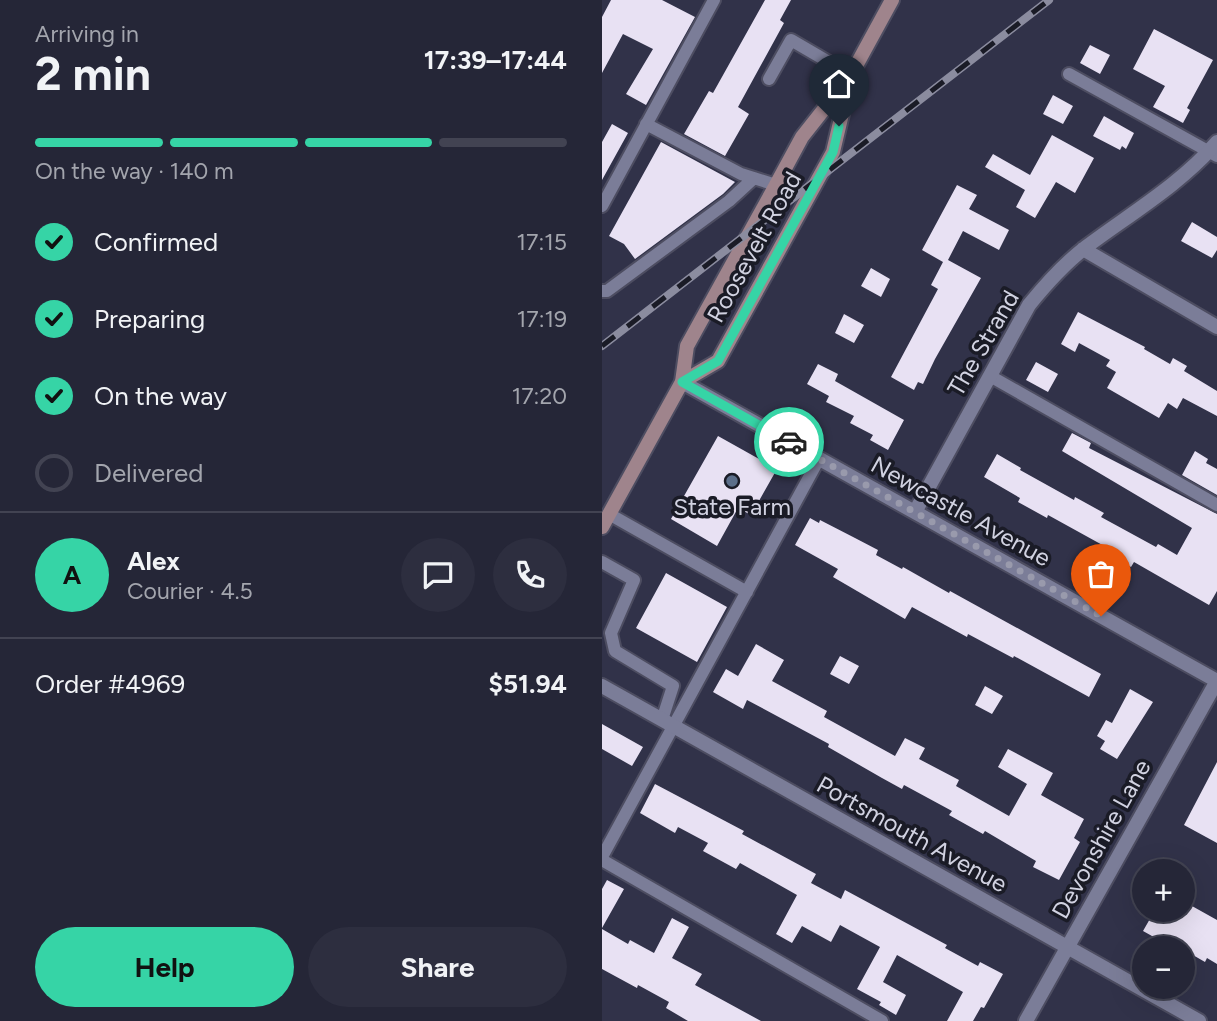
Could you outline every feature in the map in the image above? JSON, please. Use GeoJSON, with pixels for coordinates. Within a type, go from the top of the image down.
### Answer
{"type":"FeatureCollection","features":[{"type":"Feature","properties":{"kind":"main road","name":"Roosevelt Road"},"geometry":{"type":"LineString","coordinates":[[682,382],[718,361],[833,152],[851,75],[886,2]]}},
{"type":"Feature","properties":{"kind":"main road","name":"Roosevelt Road"},"geometry":{"type":"LineString","coordinates":[[606,521],[682,382],[687,346],[802,137],[851,75]]}},
{"type":"Feature","properties":{"kind":"street","name":"The Strand"},"geometry":{"type":"LineString","coordinates":[[915,512],[1029,305],[1046,284],[1083,249],[1214,150]]}},
{"type":"Feature","properties":{"kind":"street"},"geometry":{"type":"LineString","coordinates":[[1083,249],[1217,327]]}},
{"type":"Feature","properties":{"kind":"street","name":"Newcastle Avenue"},"geometry":{"type":"LineString","coordinates":[[682,382],[1217,681]]}},
{"type":"Feature","properties":{"kind":"street","name":"Devonshire Lane"},"geometry":{"type":"LineString","coordinates":[[1026,1021],[1217,681]]}},
{"type":"Feature","properties":{"kind":"street","name":"Portsmouth Avenue"},"geometry":{"type":"LineString","coordinates":[[602,686],[1199,1021]]}},
{"type":"Feature","properties":{"kind":"lane"},"geometry":{"type":"LineString","coordinates":[[602,206],[714,0]]}},
{"type":"Feature","properties":{"kind":"lane"},"geometry":{"type":"LineString","coordinates":[[769,79],[790,40],[851,75]]}},
{"type":"Feature","properties":{"kind":"lane"},"geometry":{"type":"LineString","coordinates":[[1069,74],[1214,150]]}},
{"type":"Feature","properties":{"kind":"lane"},"geometry":{"type":"LineString","coordinates":[[646,124],[741,174],[776,185]]}},
{"type":"Feature","properties":{"kind":"lane"},"geometry":{"type":"LineString","coordinates":[[602,291],[607,291],[729,201],[754,178]]}},
{"type":"Feature","properties":{"kind":"lane"},"geometry":{"type":"LineString","coordinates":[[990,376],[1217,505]]}},
{"type":"Feature","properties":{"kind":"lane"},"geometry":{"type":"LineString","coordinates":[[820,459],[747,592],[668,723],[602,858],[881,1021]]}},
{"type":"Feature","properties":{"kind":"lane"},"geometry":{"type":"LineString","coordinates":[[606,521],[747,592]]}},
{"type":"Feature","properties":{"kind":"lane"},"geometry":{"type":"LineString","coordinates":[[602,562],[634,580],[606,630],[614,651],[673,686],[668,723]]}},
{"type":"Feature","properties":{"kind":"lane"},"geometry":{"type":"LineString","coordinates":[[602,827],[614,834]]}},
{"type":"Feature","properties":{"kind":"building"},"geometry":{"type":"Polygon","coordinates":[[[611,0],[662,0],[695,17],[646,105],[626,94],[653,49],[623,34],[602,73],[602,17],[611,0]]]}},
{"type":"Feature","properties":{"kind":"building"},"geometry":{"type":"Polygon","coordinates":[[[765,0],[791,0],[780,20],[784,23],[738,107],[749,114],[725,156],[684,134],[709,91],[713,93],[765,0]]]}},
{"type":"Feature","properties":{"kind":"building"},"geometry":{"type":"Polygon","coordinates":[[[1154,29],[1213,60],[1187,108],[1190,110],[1183,123],[1153,107],[1165,86],[1133,69],[1154,29]]]}},
{"type":"Feature","properties":{"kind":"building"},"geometry":{"type":"Polygon","coordinates":[[[1090,45],[1110,55],[1100,74],[1080,63],[1090,45]]]}},
{"type":"Feature","properties":{"kind":"building"},"geometry":{"type":"Polygon","coordinates":[[[1053,95],[1073,106],[1063,124],[1043,114],[1053,95]]]}},
{"type":"Feature","properties":{"kind":"building"},"geometry":{"type":"Polygon","coordinates":[[[1104,116],[1134,133],[1126,149],[1122,146],[1120,150],[1093,136],[1104,116]]]}},
{"type":"Feature","properties":{"kind":"building"},"geometry":{"type":"Polygon","coordinates":[[[612,124],[628,133],[602,180],[602,142],[612,124]]]}},
{"type":"Feature","properties":{"kind":"building"},"geometry":{"type":"Polygon","coordinates":[[[1052,135],[1094,158],[1075,193],[1056,182],[1035,218],[1016,207],[1025,190],[985,167],[993,154],[1030,175],[1052,135]]]}},
{"type":"Feature","properties":{"kind":"building"},"geometry":{"type":"Polygon","coordinates":[[[661,142],[735,182],[723,194],[635,259],[624,244],[609,236],[661,142]]]}},
{"type":"Feature","properties":{"kind":"building"},"geometry":{"type":"Polygon","coordinates":[[[957,185],[977,195],[969,209],[1009,230],[999,250],[963,231],[948,260],[981,278],[923,384],[918,382],[914,390],[891,377],[938,289],[931,285],[943,262],[922,250],[957,185]]]}},
{"type":"Feature","properties":{"kind":"building"},"geometry":{"type":"Polygon","coordinates":[[[1192,222],[1217,237],[1217,250],[1212,258],[1181,241],[1192,222]]]}},
{"type":"Feature","properties":{"kind":"building"},"geometry":{"type":"Polygon","coordinates":[[[871,268],[890,279],[881,297],[861,286],[871,268]]]}},
{"type":"Feature","properties":{"kind":"building"},"geometry":{"type":"Polygon","coordinates":[[[1078,312],[1145,347],[1144,349],[1170,364],[1173,358],[1187,366],[1184,371],[1217,391],[1217,416],[1183,398],[1177,409],[1168,403],[1159,418],[1107,388],[1116,372],[1106,366],[1110,360],[1079,343],[1075,352],[1061,344],[1078,312]]]}},
{"type":"Feature","properties":{"kind":"building"},"geometry":{"type":"Polygon","coordinates":[[[844,314],[864,325],[854,343],[835,333],[844,314]]]}},
{"type":"Feature","properties":{"kind":"building"},"geometry":{"type":"Polygon","coordinates":[[[1036,362],[1058,374],[1048,392],[1026,380],[1036,362]]]}},
{"type":"Feature","properties":{"kind":"building"},"geometry":{"type":"Polygon","coordinates":[[[818,364],[838,374],[835,381],[904,420],[888,450],[870,440],[873,435],[850,423],[854,416],[826,402],[829,396],[807,384],[818,364]]]}},
{"type":"Feature","properties":{"kind":"building"},"geometry":{"type":"Polygon","coordinates":[[[1072,433],[1091,443],[1089,448],[1217,514],[1217,591],[1209,605],[1134,562],[1131,567],[1103,551],[1106,547],[1018,502],[1020,498],[984,477],[997,454],[1074,500],[1075,497],[1104,513],[1101,517],[1156,547],[1158,544],[1177,555],[1192,528],[1062,451],[1072,433]]]}},
{"type":"Feature","properties":{"kind":"building"},"geometry":{"type":"Polygon","coordinates":[[[718,436],[777,469],[751,515],[738,508],[717,546],[671,519],[718,436]]]}},
{"type":"Feature","properties":{"kind":"building"},"geometry":{"type":"Polygon","coordinates":[[[1195,451],[1208,459],[1206,463],[1217,469],[1217,495],[1182,475],[1195,451]]]}},
{"type":"Feature","properties":{"kind":"building"},"geometry":{"type":"Polygon","coordinates":[[[810,518],[819,523],[820,520],[878,550],[876,555],[949,593],[950,591],[1101,674],[1089,697],[1014,656],[1013,658],[968,634],[967,637],[912,607],[905,619],[833,577],[838,569],[795,545],[810,518]]]}},
{"type":"Feature","properties":{"kind":"building"},"geometry":{"type":"Polygon","coordinates":[[[666,573],[727,607],[697,662],[636,628],[666,573]]]}},
{"type":"Feature","properties":{"kind":"building"},"geometry":{"type":"Polygon","coordinates":[[[756,644],[784,660],[772,681],[827,711],[824,717],[895,756],[905,738],[925,748],[919,759],[959,780],[956,786],[1009,816],[1027,784],[998,767],[1008,749],[1053,773],[1041,795],[1084,819],[1074,838],[1080,842],[1059,880],[1033,867],[1036,861],[985,831],[983,834],[949,815],[952,811],[904,785],[902,789],[828,747],[829,744],[747,700],[743,709],[713,692],[726,669],[738,676],[756,644]]]}},
{"type":"Feature","properties":{"kind":"building"},"geometry":{"type":"Polygon","coordinates":[[[840,656],[859,666],[849,684],[830,674],[840,656]]]}},
{"type":"Feature","properties":{"kind":"building"},"geometry":{"type":"Polygon","coordinates":[[[985,686],[1003,696],[992,714],[975,705],[985,686]]]}},
{"type":"Feature","properties":{"kind":"building"},"geometry":{"type":"Polygon","coordinates":[[[1130,689],[1153,702],[1117,759],[1100,749],[1105,741],[1097,736],[1106,720],[1112,723],[1130,689]]]}},
{"type":"Feature","properties":{"kind":"building"},"geometry":{"type":"Polygon","coordinates":[[[602,724],[643,747],[632,766],[602,749],[602,724]]]}},
{"type":"Feature","properties":{"kind":"building"},"geometry":{"type":"Polygon","coordinates":[[[1217,762],[1217,843],[1184,825],[1217,762]]]}},
{"type":"Feature","properties":{"kind":"building"},"geometry":{"type":"Polygon","coordinates":[[[655,784],[744,831],[742,834],[816,874],[811,883],[841,899],[845,890],[947,945],[945,948],[978,966],[980,962],[1003,974],[984,1008],[981,1007],[973,1021],[947,1021],[963,992],[897,955],[883,982],[906,995],[896,1015],[879,1005],[881,1002],[857,989],[880,947],[840,925],[831,942],[802,926],[792,943],[776,934],[797,895],[740,863],[736,869],[703,851],[708,843],[678,827],[675,833],[640,813],[655,784]]]}},
{"type":"Feature","properties":{"kind":"building"},"geometry":{"type":"Polygon","coordinates":[[[607,880],[624,889],[602,928],[602,889],[607,880]]]}},
{"type":"Feature","properties":{"kind":"building"},"geometry":{"type":"Polygon","coordinates":[[[1195,908],[1217,920],[1217,964],[1207,958],[1205,962],[1195,956],[1195,936],[1152,936],[1143,931],[1148,922],[1195,922],[1195,908]]]}},
{"type":"Feature","properties":{"kind":"building"},"geometry":{"type":"Polygon","coordinates":[[[672,918],[689,927],[672,958],[702,974],[695,985],[761,1021],[688,1021],[666,1008],[669,1002],[602,969],[602,929],[628,944],[630,940],[654,953],[672,918]]]}},
{"type":"Feature","properties":{"kind":"railway"},"geometry":{"type":"LineString","coordinates":[[602,346],[1049,0]]}},
{"type":"Feature","properties":{"kind":"way so far"},"geometry":{"type":"LineString","coordinates":[[789,442],[1101,616]]}},
{"type":"Feature","properties":{"kind":"place","name":"State Farm"},"geometry":{"type":"Point","coordinates":[732,481]}},
{"type":"Feature","properties":{"kind":"route"},"geometry":{"type":"LineString","coordinates":[[789,442],[682,382],[718,361],[833,152],[839,126]]}}]}
